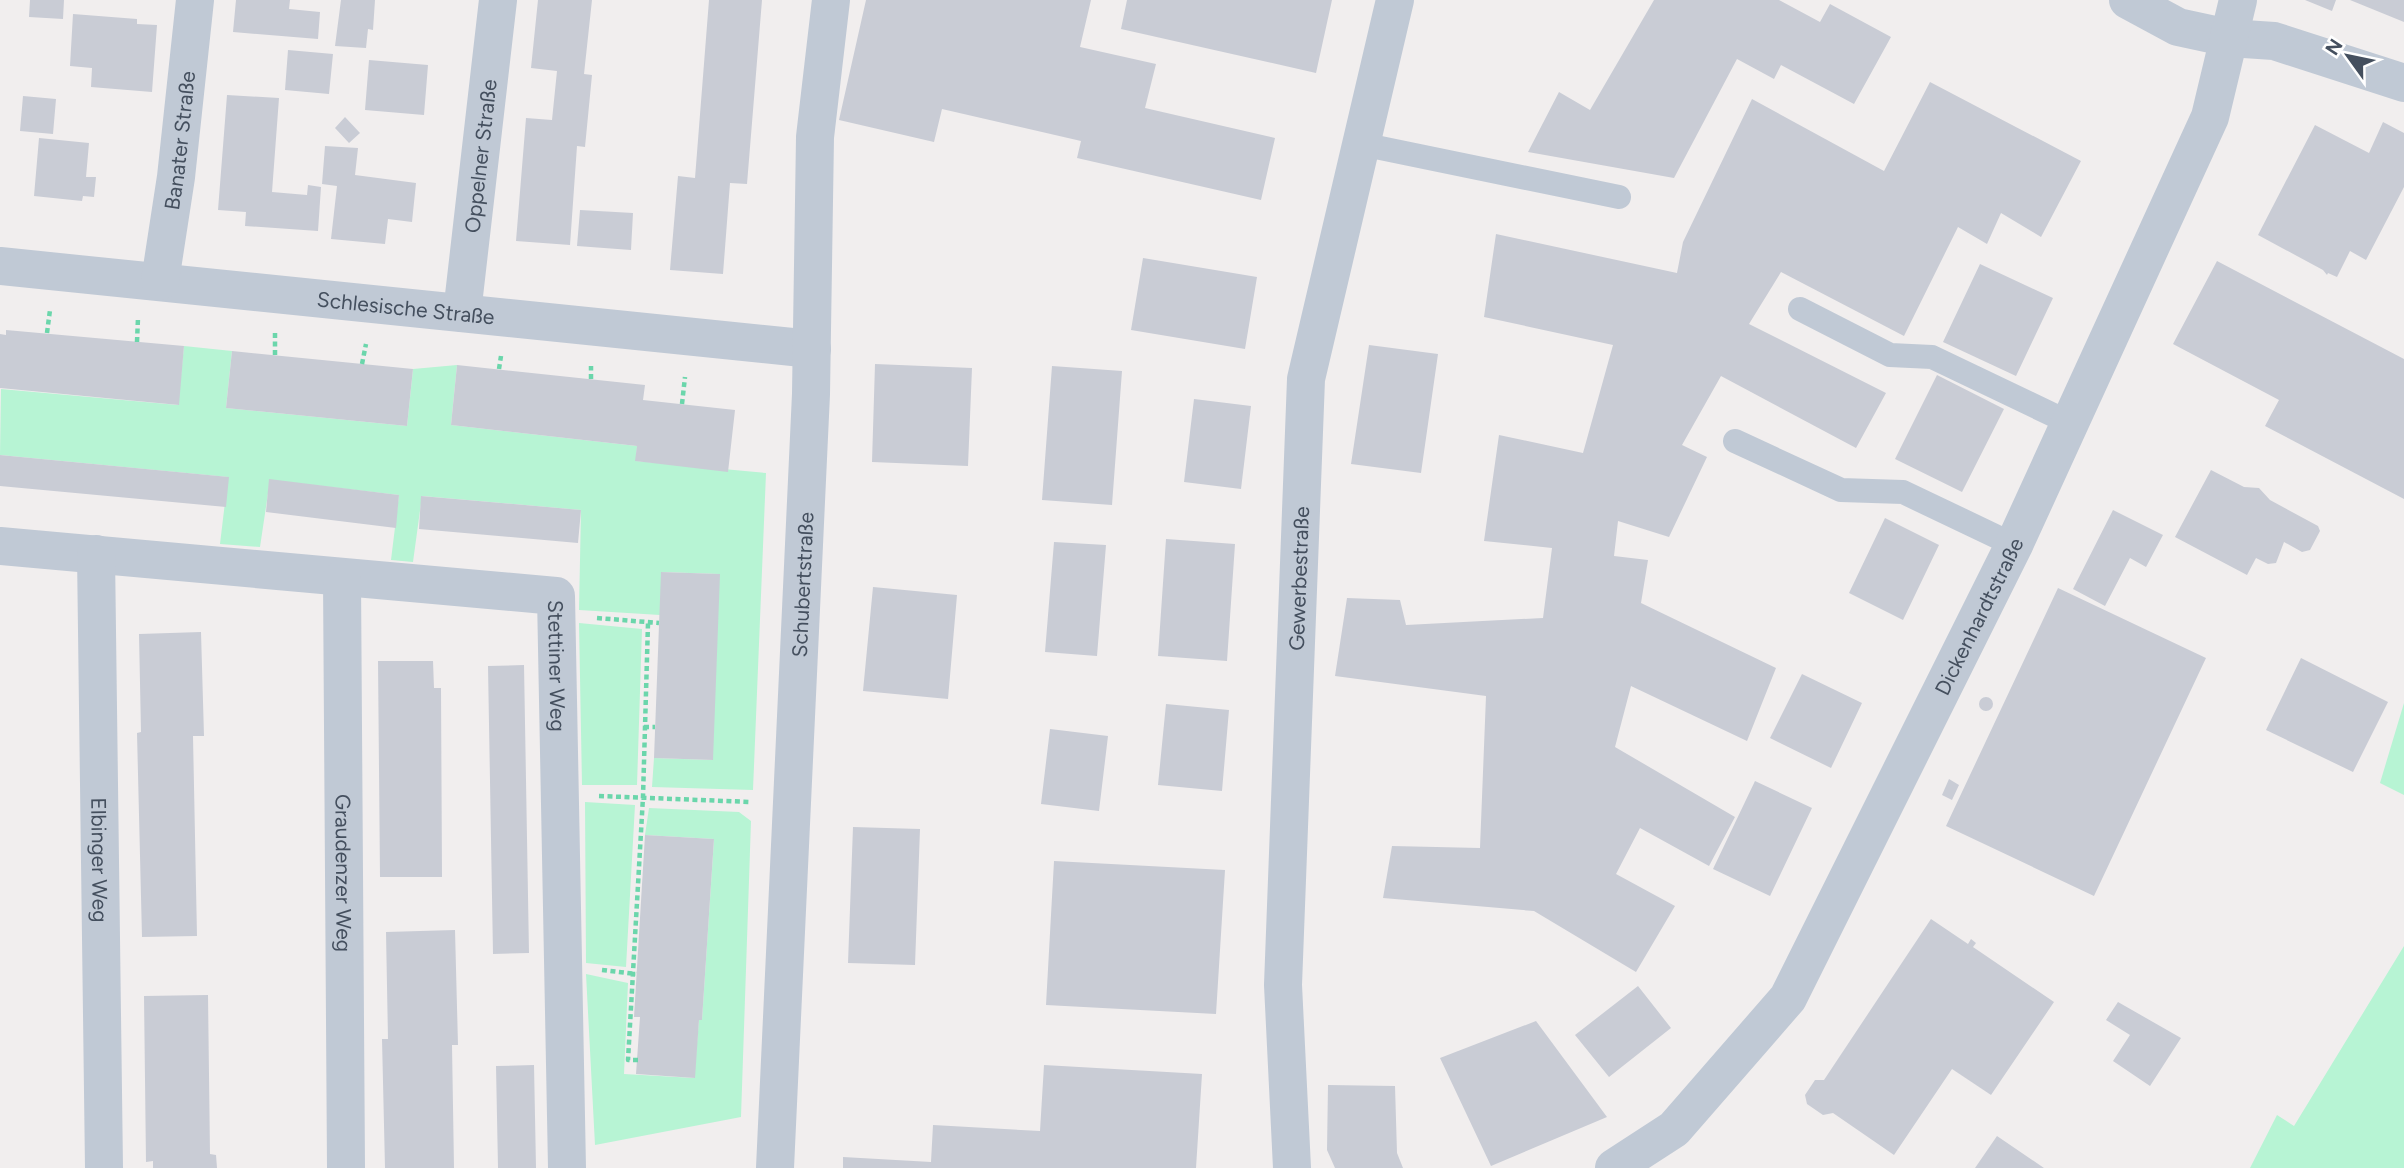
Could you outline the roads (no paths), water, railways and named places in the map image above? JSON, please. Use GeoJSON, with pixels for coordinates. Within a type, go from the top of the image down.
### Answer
{"type":"FeatureCollection","features":[{"type":"Feature","properties":{"kind":"street","name":"Banater Straße"},"geometry":{"type":"LineString","coordinates":[[149,295],[176,177],[195,0]]}},
{"type":"Feature","properties":{"kind":"street","name":"Oppelner Straße"},"geometry":{"type":"LineString","coordinates":[[462,313],[498,0]]}},
{"type":"Feature","properties":{"kind":"street","name":"Schubertstraße"},"geometry":{"type":"LineString","coordinates":[[775,1168],[813,349],[815,138],[831,0]]}},
{"type":"Feature","properties":{"kind":"street","name":"Gewerbestraße"},"geometry":{"type":"LineString","coordinates":[[1292,1168],[1283,985],[1306,379],[1395,0]]}},
{"type":"Feature","properties":{"kind":"street"},"geometry":{"type":"LineString","coordinates":[[2128,0],[2178,27],[2229,38],[2274,41],[2404,83]]}},
{"type":"Feature","properties":{"kind":"street","name":"Dickenhardtstraße"},"geometry":{"type":"LineString","coordinates":[[1614,1168],[1674,1129],[1788,998],[2014,545],[2210,117],[2238,0]]}},
{"type":"Feature","properties":{"kind":"street","name":"Schlesische Straße"},"geometry":{"type":"LineString","coordinates":[[0,265],[149,295],[462,313],[813,349]]}},
{"type":"Feature","properties":{"kind":"street","name":"Stettiner Weg"},"geometry":{"type":"LineString","coordinates":[[0,546],[342,579],[556,596],[567,1168]]}},
{"type":"Feature","properties":{"kind":"street","name":"Elbinger Weg"},"geometry":{"type":"LineString","coordinates":[[96,554],[104,1168]]}},
{"type":"Feature","properties":{"kind":"street","name":"Graudenzer Weg"},"geometry":{"type":"LineString","coordinates":[[342,579],[346,1168]]}},
{"type":"Feature","properties":{"kind":"lane"},"geometry":{"type":"LineString","coordinates":[[1361,144],[1619,197]]}},
{"type":"Feature","properties":{"kind":"lane"},"geometry":{"type":"LineString","coordinates":[[1800,309],[1890,355],[1933,357],[2070,423]]}},
{"type":"Feature","properties":{"kind":"lane"},"geometry":{"type":"LineString","coordinates":[[1735,441],[1841,490],[1903,492],[2014,545]]}}]}
